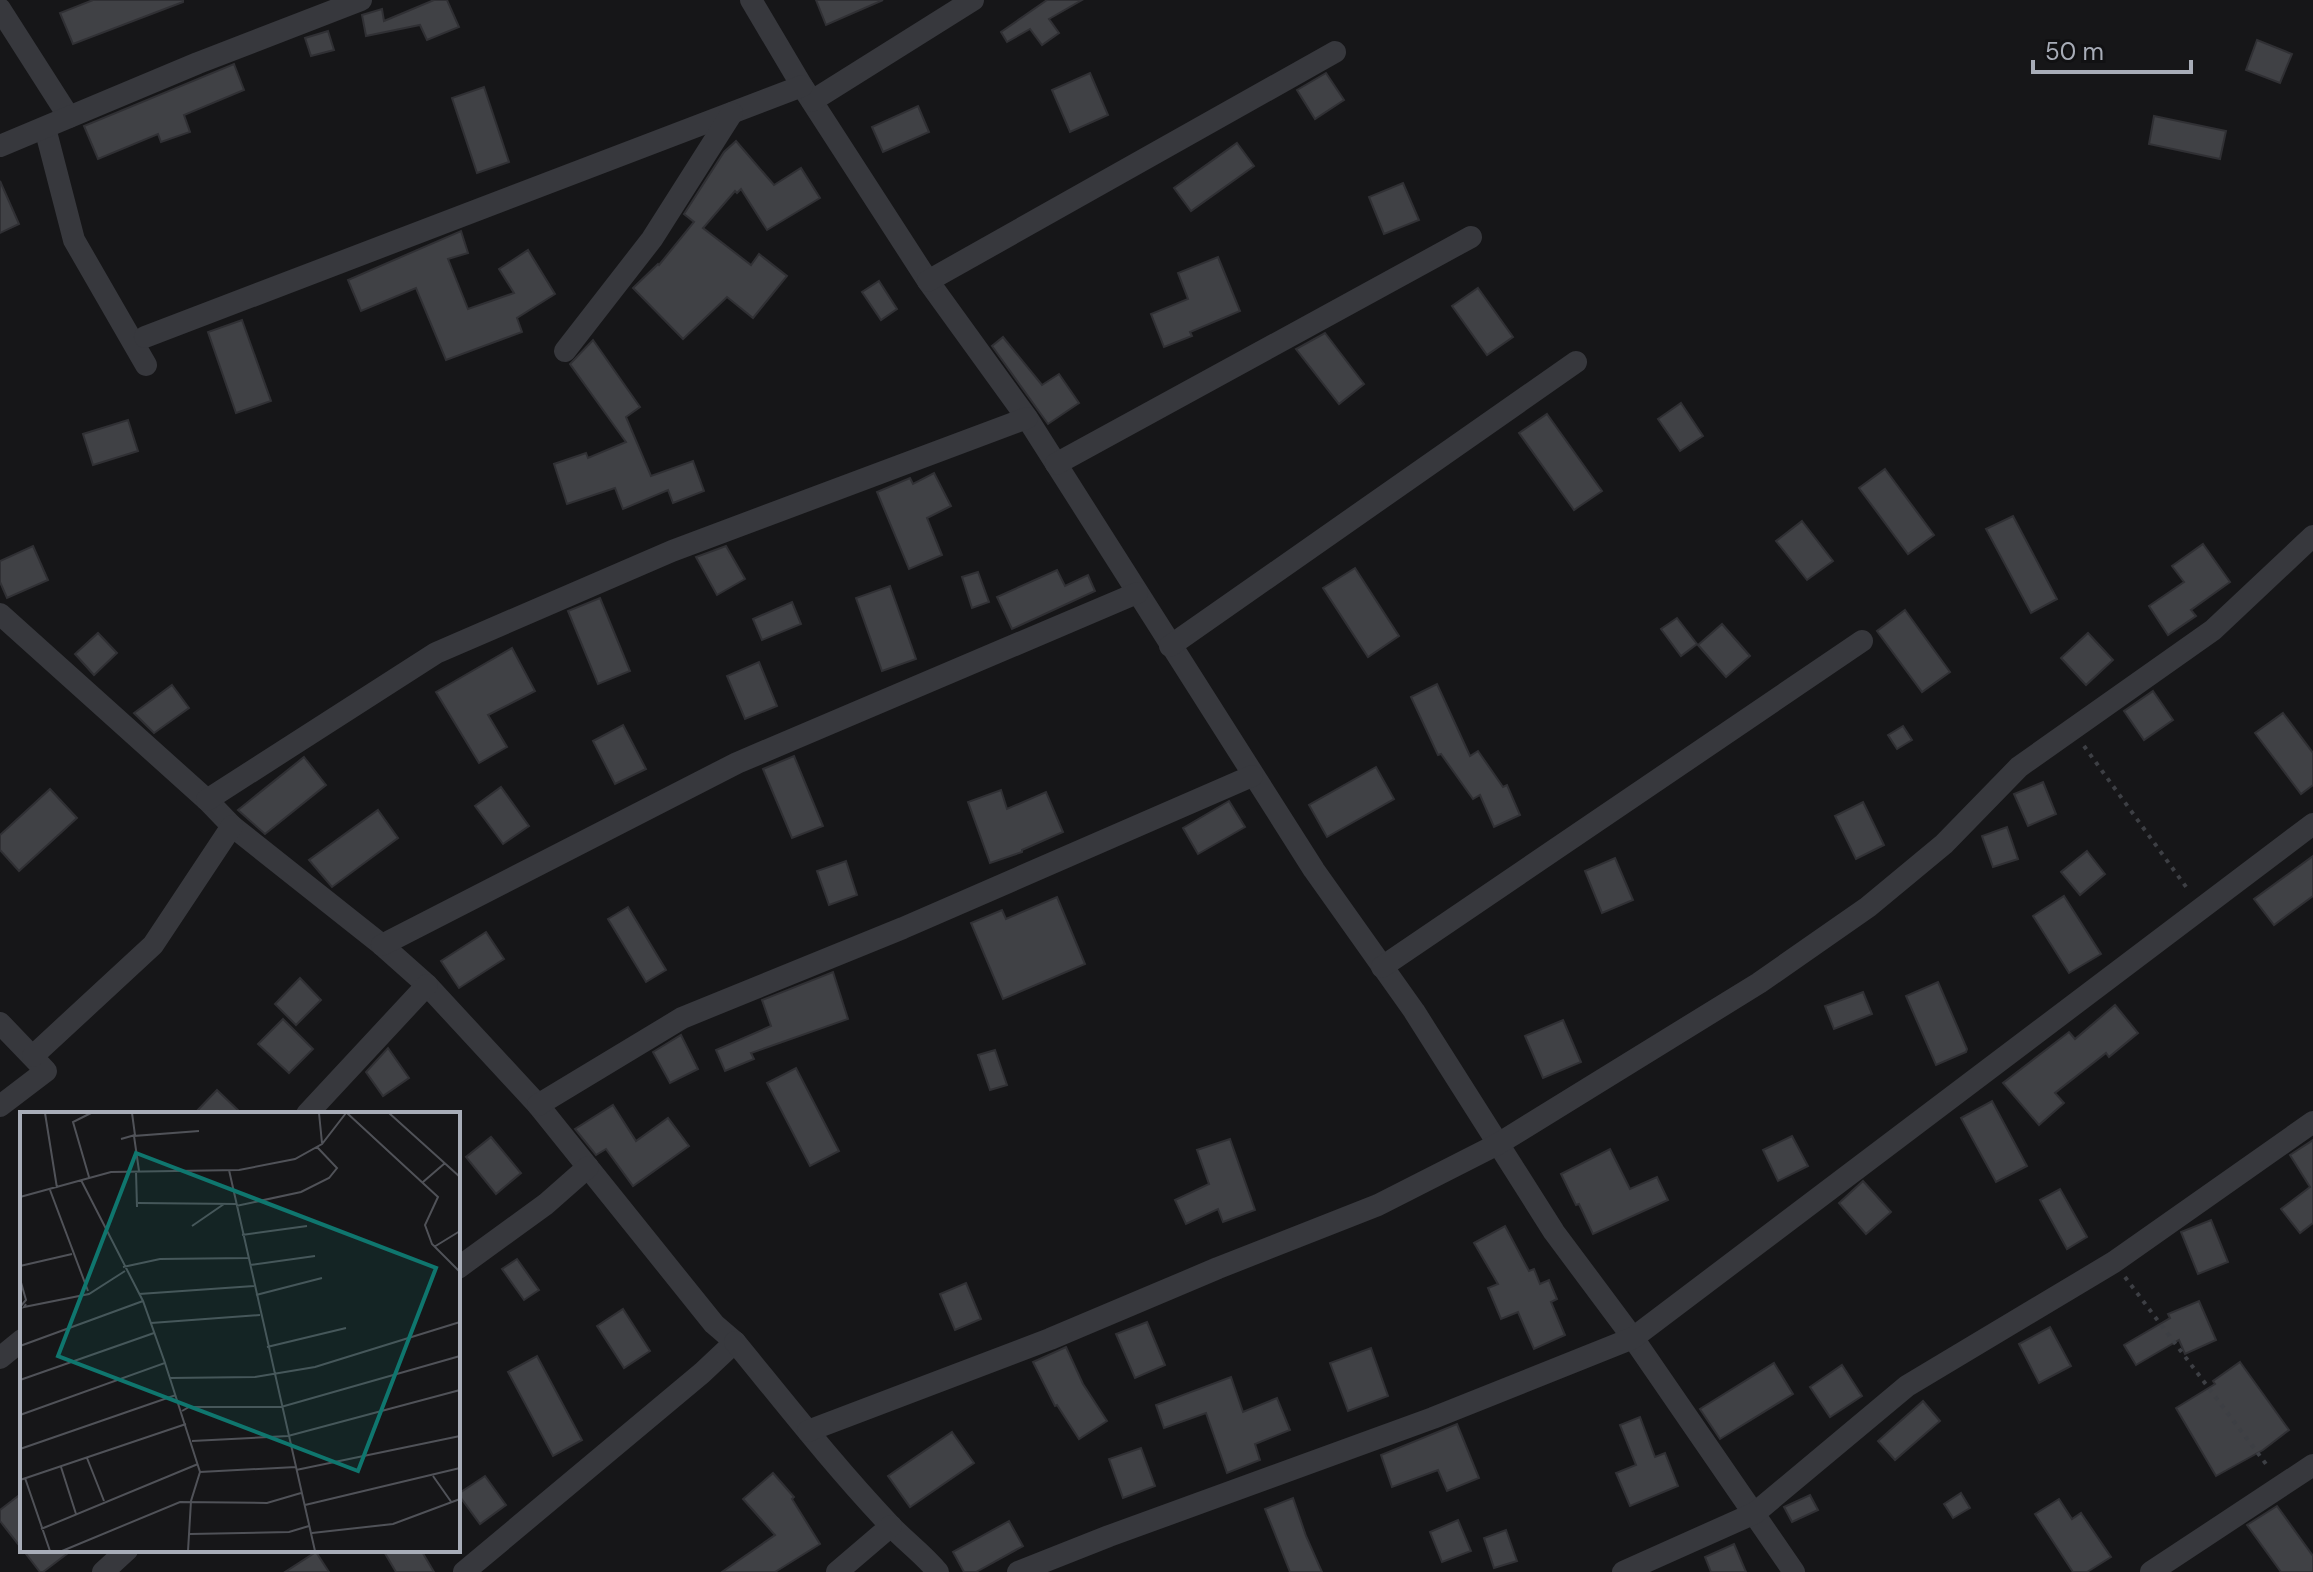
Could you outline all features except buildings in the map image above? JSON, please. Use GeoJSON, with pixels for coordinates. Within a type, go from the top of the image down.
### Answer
{"type":"FeatureCollection","features":[{"type":"Feature","properties":{"kind":"street"},"geometry":{"type":"LineString","coordinates":[[0,146],[361,0]]}},
{"type":"Feature","properties":{"kind":"street"},"geometry":{"type":"LineString","coordinates":[[751,0],[807,94],[928,281],[1027,418],[1252,776],[1414,1011],[1554,1232],[1633,1338],[1794,1572]]}},
{"type":"Feature","properties":{"kind":"street"},"geometry":{"type":"LineString","coordinates":[[145,337],[732,113],[807,94],[973,0]]}},
{"type":"Feature","properties":{"kind":"street"},"geometry":{"type":"LineString","coordinates":[[0,9],[69,117]]}},
{"type":"Feature","properties":{"kind":"street"},"geometry":{"type":"LineString","coordinates":[[928,281],[1335,52]]}},
{"type":"Feature","properties":{"kind":"street"},"geometry":{"type":"LineString","coordinates":[[565,351],[652,239],[732,113]]}},
{"type":"Feature","properties":{"kind":"street"},"geometry":{"type":"LineString","coordinates":[[45,128],[74,240],[146,365]]}},
{"type":"Feature","properties":{"kind":"street"},"geometry":{"type":"LineString","coordinates":[[1056,464],[1471,237]]}},
{"type":"Feature","properties":{"kind":"street"},"geometry":{"type":"LineString","coordinates":[[1170,646],[1576,362]]}},
{"type":"Feature","properties":{"kind":"street"},"geometry":{"type":"LineString","coordinates":[[207,800],[436,653],[672,551],[1027,418]]}},
{"type":"Feature","properties":{"kind":"street"},"geometry":{"type":"LineString","coordinates":[[808,1431],[1050,1339],[1378,1205],[1498,1144],[1759,983],[1868,907],[1944,844],[2019,767],[2213,630],[2313,536]]}},
{"type":"Feature","properties":{"kind":"street"},"geometry":{"type":"LineString","coordinates":[[382,945],[737,763],[1137,593]]}},
{"type":"Feature","properties":{"kind":"street"},"geometry":{"type":"LineString","coordinates":[[0,614],[232,826],[382,945],[427,985],[538,1105],[714,1324],[735,1342],[891,1526],[938,1572]]}},
{"type":"Feature","properties":{"kind":"street"},"geometry":{"type":"LineString","coordinates":[[1382,967],[1862,641]]}},
{"type":"Feature","properties":{"kind":"street"},"geometry":{"type":"LineString","coordinates":[[538,1105],[682,1018],[903,928],[1252,776]]}},
{"type":"Feature","properties":{"kind":"street"},"geometry":{"type":"LineString","coordinates":[[1018,1572],[1433,1418],[1633,1338],[2313,824]]}},
{"type":"Feature","properties":{"kind":"street"},"geometry":{"type":"LineString","coordinates":[[33,1056],[153,945],[232,826]]}},
{"type":"Feature","properties":{"kind":"street"},"geometry":{"type":"LineString","coordinates":[[309,1112],[427,985]]}},
{"type":"Feature","properties":{"kind":"street"},"geometry":{"type":"LineString","coordinates":[[0,1023],[46,1071],[0,1106]]}},
{"type":"Feature","properties":{"kind":"street"},"geometry":{"type":"LineString","coordinates":[[1623,1572],[1755,1513],[1907,1386],[2114,1262],[2313,1122]]}},
{"type":"Feature","properties":{"kind":"street"},"geometry":{"type":"LineString","coordinates":[[460,1267],[546,1204],[588,1167]]}},
{"type":"Feature","properties":{"kind":"street"},"geometry":{"type":"LineString","coordinates":[[0,1358],[20,1342]]}},
{"type":"Feature","properties":{"kind":"street"},"geometry":{"type":"LineString","coordinates":[[464,1572],[735,1342]]}},
{"type":"Feature","properties":{"kind":"street"},"geometry":{"type":"LineString","coordinates":[[2151,1572],[2313,1465]]}},
{"type":"Feature","properties":{"kind":"street"},"geometry":{"type":"LineString","coordinates":[[837,1572],[891,1526]]}},
{"type":"Feature","properties":{"kind":"street"},"geometry":{"type":"LineString","coordinates":[[103,1572],[125,1552]]}},
{"type":"Feature","properties":{"kind":"path"},"geometry":{"type":"LineString","coordinates":[[2074,731],[2201,908]]}},
{"type":"Feature","properties":{"kind":"path"},"geometry":{"type":"LineString","coordinates":[[2114,1262],[2282,1487]]}}]}
